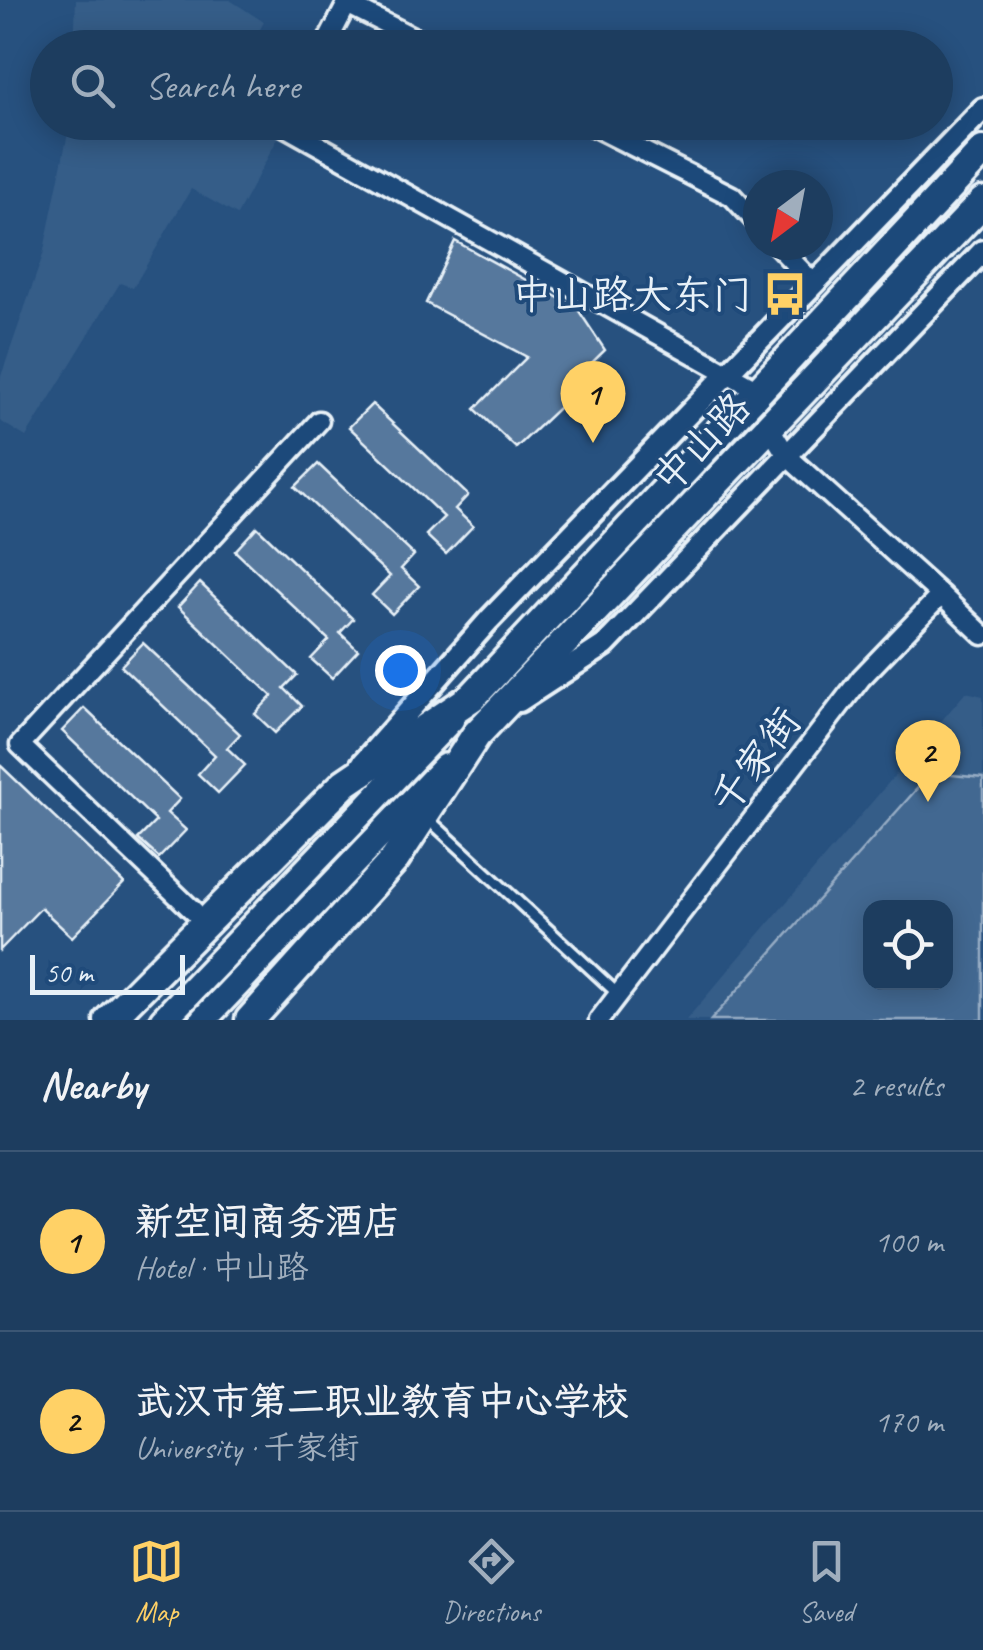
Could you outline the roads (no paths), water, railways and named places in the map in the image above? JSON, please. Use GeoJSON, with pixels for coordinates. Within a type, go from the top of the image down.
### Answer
{"type":"FeatureCollection","features":[{"type":"Feature","properties":{"kind":"highway","name":"中山路"},"geometry":{"type":"LineString","coordinates":[[109,1020],[345,783],[472,698],[977,156]]}},
{"type":"Feature","properties":{"kind":"highway","name":"中山路"},"geometry":{"type":"LineString","coordinates":[[250,1020],[396,858],[484,727],[983,202]]}},
{"type":"Feature","properties":{"kind":"main road","name":"中山路"},"geometry":{"type":"LineString","coordinates":[[163,1020],[472,698]]}},
{"type":"Feature","properties":{"kind":"main road","name":"中山路"},"geometry":{"type":"LineString","coordinates":[[203,1020],[484,727]]}},
{"type":"Feature","properties":{"kind":"street"},"geometry":{"type":"LineString","coordinates":[[333,30],[348,2],[400,30]]}},
{"type":"Feature","properties":{"kind":"street"},"geometry":{"type":"LineString","coordinates":[[953,140],[983,109]]}},
{"type":"Feature","properties":{"kind":"street"},"geometry":{"type":"LineString","coordinates":[[309,140],[756,389]]}},
{"type":"Feature","properties":{"kind":"street"},"geometry":{"type":"LineString","coordinates":[[621,140],[732,196],[743,208]]}},
{"type":"Feature","properties":{"kind":"street"},"geometry":{"type":"LineString","coordinates":[[345,783],[489,620],[953,140]]}},
{"type":"Feature","properties":{"kind":"street"},"geometry":{"type":"LineString","coordinates":[[484,727],[605,645],[983,251]]}},
{"type":"Feature","properties":{"kind":"street"},"geometry":{"type":"LineString","coordinates":[[792,260],[813,283]]}},
{"type":"Feature","properties":{"kind":"street"},"geometry":{"type":"LineString","coordinates":[[206,923],[20,746],[319,421]]}},
{"type":"Feature","properties":{"kind":"street"},"geometry":{"type":"LineString","coordinates":[[770,428],[787,456],[983,635]]}},
{"type":"Feature","properties":{"kind":"street","name":"千家街"},"geometry":{"type":"LineString","coordinates":[[599,1020],[861,678],[941,595]]}},
{"type":"Feature","properties":{"kind":"lane"},"geometry":{"type":"LineString","coordinates":[[424,815],[618,995]]}},
{"type":"Feature","properties":{"kind":"place","name":"中山路大东门"},"geometry":{"type":"Point","coordinates":[785,294]}},
{"type":"Feature","properties":{"kind":"place","name":"新空间商务酒店"},"geometry":{"type":"Point","coordinates":[593,443]}},
{"type":"Feature","properties":{"kind":"place","name":"武汉市第二职业教育中心学校"},"geometry":{"type":"Point","coordinates":[928,802]}}]}
